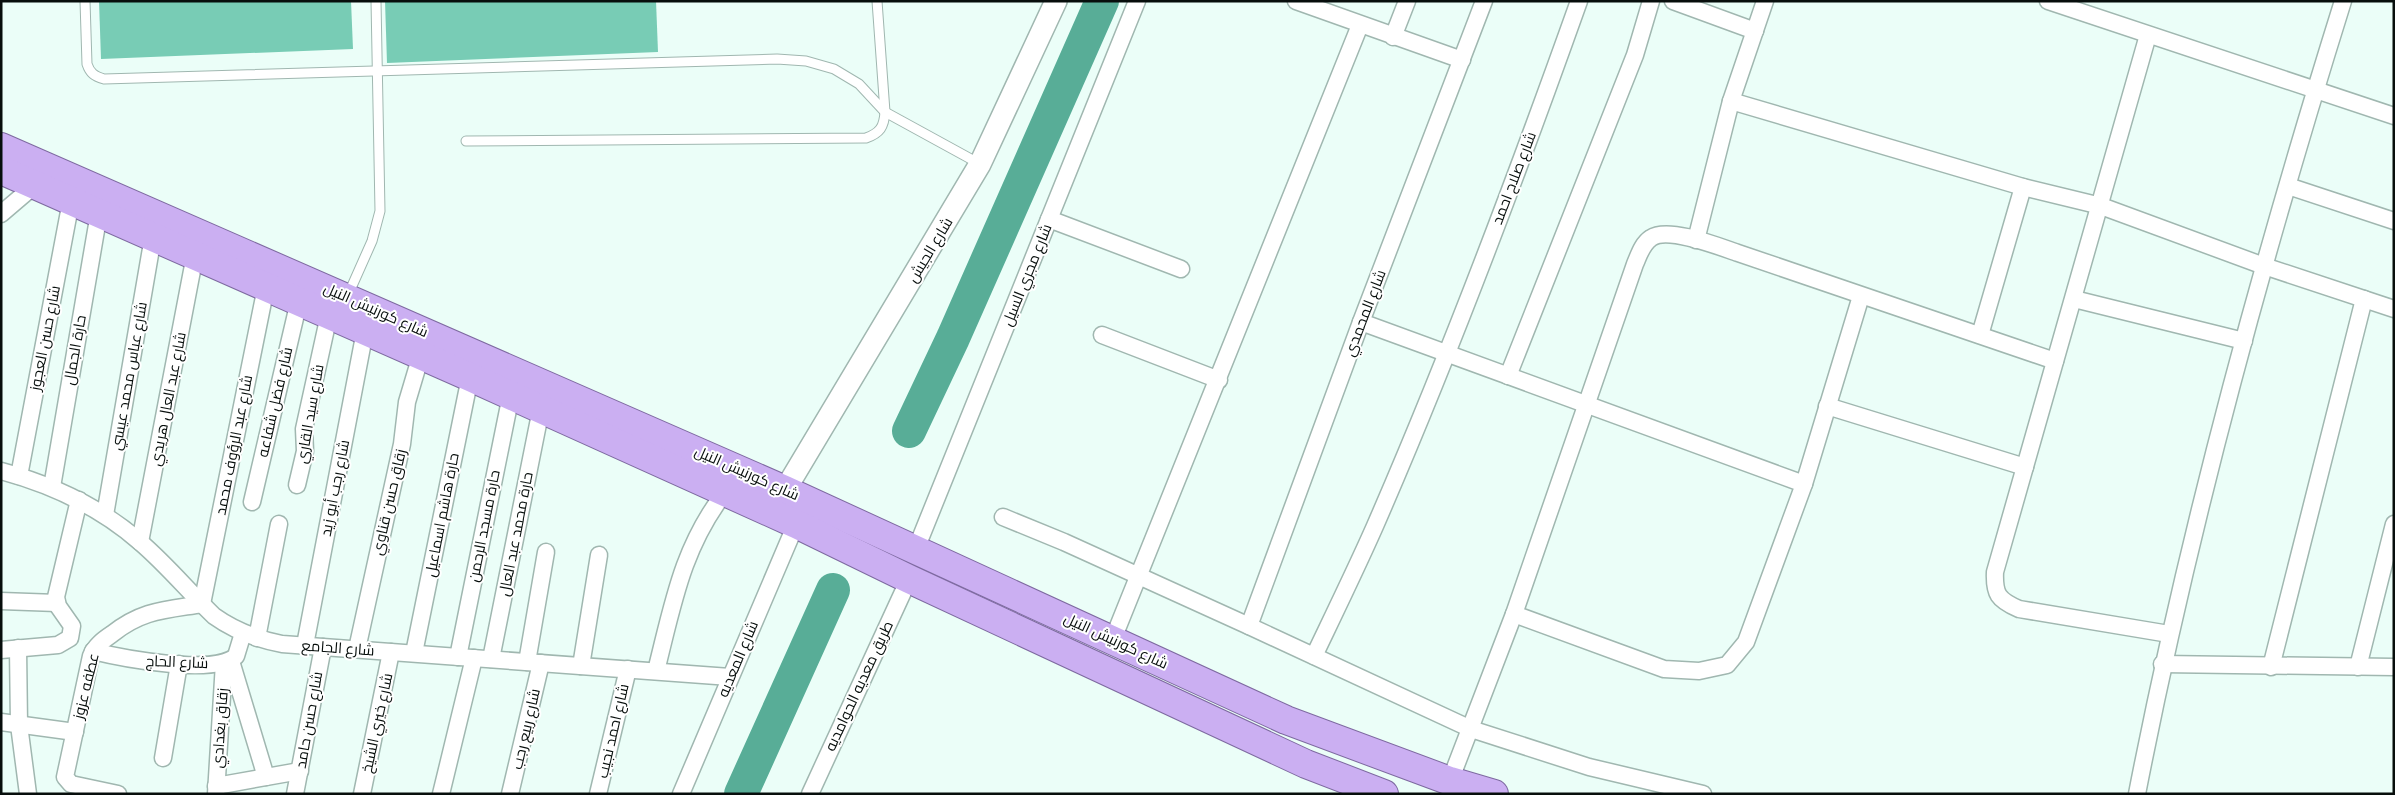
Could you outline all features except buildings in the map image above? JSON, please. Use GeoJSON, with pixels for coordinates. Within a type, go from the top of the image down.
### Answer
{"type":"FeatureCollection","features":[{"type":"Feature","properties":{"kind":"highway","name":"شارع كورنيش النيل"},"geometry":{"type":"LineString","coordinates":[[1,147],[338,306],[785,490],[1286,720],[1450,781],[1494,794]]}},
{"type":"Feature","properties":{"kind":"highway","name":"شارع كورنيش النيل"},"geometry":{"type":"LineString","coordinates":[[1,170],[299,301],[338,306],[366,331],[796,524],[908,579],[1306,764],[1384,794]]}},
{"type":"Feature","properties":{"kind":"street","name":"شارع الجيش"},"geometry":{"type":"LineString","coordinates":[[785,490],[980,164],[1056,1]]}},
{"type":"Feature","properties":{"kind":"street","name":"شارع مجري السيل"},"geometry":{"type":"LineString","coordinates":[[916,549],[1137,1]]}},
{"type":"Feature","properties":{"kind":"street"},"geometry":{"type":"LineString","coordinates":[[1296,1],[1326,6],[1360,24],[1462,60]]}},
{"type":"Feature","properties":{"kind":"street"},"geometry":{"type":"LineString","coordinates":[[1394,37],[1407,1]]}},
{"type":"Feature","properties":{"kind":"street","name":"شارع المحمدي"},"geometry":{"type":"LineString","coordinates":[[1250,626],[1361,322],[1484,1]]}},
{"type":"Feature","properties":{"kind":"street","name":"شارع صلاح احمد"},"geometry":{"type":"LineString","coordinates":[[1314,656],[1375,526],[1446,354],[1538,116],[1579,1]]}},
{"type":"Feature","properties":{"kind":"street"},"geometry":{"type":"LineString","coordinates":[[1508,376],[1635,55],[1651,1]]}},
{"type":"Feature","properties":{"kind":"street"},"geometry":{"type":"LineString","coordinates":[[1673,1],[1755,30]]}},
{"type":"Feature","properties":{"kind":"street"},"geometry":{"type":"LineString","coordinates":[[1696,240],[1731,101],[1765,1]]}},
{"type":"Feature","properties":{"kind":"street"},"geometry":{"type":"LineString","coordinates":[[2048,1],[2315,92],[2394,116]]}},
{"type":"Feature","properties":{"kind":"street"},"geometry":{"type":"LineString","coordinates":[[2137,794],[2169,634],[2244,341],[2264,266],[2343,1]]}},
{"type":"Feature","properties":{"kind":"street"},"geometry":{"type":"LineString","coordinates":[[1113,639],[1219,380],[1360,24]]}},
{"type":"Feature","properties":{"kind":"street"},"geometry":{"type":"LineString","coordinates":[[2148,35],[2101,206],[1995,572],[1994,588],[2003,602],[2018,609],[2169,634]]}},
{"type":"Feature","properties":{"kind":"street"},"geometry":{"type":"LineString","coordinates":[[1731,101],[2023,187],[2101,206],[2264,266],[2394,309]]}},
{"type":"Feature","properties":{"kind":"street"},"geometry":{"type":"LineString","coordinates":[[1,214],[35,185]]}},
{"type":"Feature","properties":{"kind":"street"},"geometry":{"type":"LineString","coordinates":[[2288,186],[2394,220]]}},
{"type":"Feature","properties":{"kind":"street"},"geometry":{"type":"LineString","coordinates":[[1980,335],[2023,187]]}},
{"type":"Feature","properties":{"kind":"street","name":"شارع حسن العجوز"},"geometry":{"type":"LineString","coordinates":[[19,476],[71,201]]}},
{"type":"Feature","properties":{"kind":"street","name":"حارة الجمال"},"geometry":{"type":"LineString","coordinates":[[52,487],[99,213]]}},
{"type":"Feature","properties":{"kind":"street"},"geometry":{"type":"LineString","coordinates":[[1049,219],[1181,269]]}},
{"type":"Feature","properties":{"kind":"street"},"geometry":{"type":"LineString","coordinates":[[1450,781],[1514,614],[1643,246],[1652,237],[1667,234],[1696,240],[2055,361]]}},
{"type":"Feature","properties":{"kind":"street","name":"شارع عباس محمد عيسي"},"geometry":{"type":"LineString","coordinates":[[104,515],[152,237]]}},
{"type":"Feature","properties":{"kind":"street","name":"شارع عبد العال هريدي"},"geometry":{"type":"LineString","coordinates":[[140,542],[195,255]]}},
{"type":"Feature","properties":{"kind":"street","name":"شارع عبد الرؤوف محمد"},"geometry":{"type":"LineString","coordinates":[[202,604],[266,286]]}},
{"type":"Feature","properties":{"kind":"street"},"geometry":{"type":"LineString","coordinates":[[1514,614],[1664,669],[1699,671],[1727,664],[1746,642],[1804,484],[1861,296]]}},
{"type":"Feature","properties":{"kind":"street"},"geometry":{"type":"LineString","coordinates":[[2074,299],[2244,341]]}},
{"type":"Feature","properties":{"kind":"street"},"geometry":{"type":"LineString","coordinates":[[2271,667],[2364,299]]}},
{"type":"Feature","properties":{"kind":"street","name":"شارع فضل شفاعه"},"geometry":{"type":"LineString","coordinates":[[252,502],[299,301]]}},
{"type":"Feature","properties":{"kind":"street","name":"شارع سيد القاري"},"geometry":{"type":"LineString","coordinates":[[297,485],[304,450],[304,429],[338,306]]}},
{"type":"Feature","properties":{"kind":"street"},"geometry":{"type":"LineString","coordinates":[[1361,322],[1804,484]]}},
{"type":"Feature","properties":{"kind":"street","name":"شارع رجب أبو زيد"},"geometry":{"type":"LineString","coordinates":[[305,645],[366,331]]}},
{"type":"Feature","properties":{"kind":"street"},"geometry":{"type":"LineString","coordinates":[[1102,335],[1219,380]]}},
{"type":"Feature","properties":{"kind":"street","name":"زقاق حسن قناوي"},"geometry":{"type":"LineString","coordinates":[[356,649],[402,444],[407,402],[421,355]]}},
{"type":"Feature","properties":{"kind":"street","name":"حارة هاشم اسماعيل"},"geometry":{"type":"LineString","coordinates":[[414,653],[470,377]]}},
{"type":"Feature","properties":{"kind":"street","name":"حارة مسجد الرحمن"},"geometry":{"type":"LineString","coordinates":[[441,794],[511,395]]}},
{"type":"Feature","properties":{"kind":"street"},"geometry":{"type":"LineString","coordinates":[[1827,406],[2025,467]]}},
{"type":"Feature","properties":{"kind":"street","name":"حارة محمد عبد العال"},"geometry":{"type":"LineString","coordinates":[[491,659],[541,408]]}},
{"type":"Feature","properties":{"kind":"street","name":"شارع الجامع"},"geometry":{"type":"LineString","coordinates":[[1,471],[52,487],[104,515],[140,542],[214,616],[250,636],[282,644],[730,678]]}},
{"type":"Feature","properties":{"kind":"street"},"geometry":{"type":"LineString","coordinates":[[656,671],[687,555],[705,518],[725,492]]}},
{"type":"Feature","properties":{"kind":"street"},"geometry":{"type":"LineString","coordinates":[[1,650],[49,646],[66,642],[70,638],[72,626],[57,603],[57,591],[79,500]]}},
{"type":"Feature","properties":{"kind":"street"},"geometry":{"type":"LineString","coordinates":[[1003,517],[1064,542],[1250,626],[1471,729],[1588,767],[1703,794]]}},
{"type":"Feature","properties":{"kind":"street","name":"شارع الحاج"},"geometry":{"type":"LineString","coordinates":[[93,651],[145,661],[179,664],[227,662],[236,656],[250,636],[279,524]]}},
{"type":"Feature","properties":{"kind":"street","name":"شارع المعديه"},"geometry":{"type":"LineString","coordinates":[[681,794],[796,524]]}},
{"type":"Feature","properties":{"kind":"street"},"geometry":{"type":"LineString","coordinates":[[2358,668],[2394,524]]}},
{"type":"Feature","properties":{"kind":"street","name":"شارع ربيع رجب"},"geometry":{"type":"LineString","coordinates":[[510,794],[534,663],[546,552]]}},
{"type":"Feature","properties":{"kind":"street"},"geometry":{"type":"LineString","coordinates":[[581,666],[599,555]]}},
{"type":"Feature","properties":{"kind":"street","name":"طريق معديه الحوامديه"},"geometry":{"type":"LineString","coordinates":[[810,794],[908,579]]}},
{"type":"Feature","properties":{"kind":"street"},"geometry":{"type":"LineString","coordinates":[[1,601],[57,603]]}},
{"type":"Feature","properties":{"kind":"street","name":"عطفه عزوز"},"geometry":{"type":"LineString","coordinates":[[118,794],[67,781],[66,773],[93,651],[126,623],[139,616],[202,604]]}},
{"type":"Feature","properties":{"kind":"street","name":"شارع حسن حامد"},"geometry":{"type":"LineString","coordinates":[[295,794],[322,647]]}},
{"type":"Feature","properties":{"kind":"street"},"geometry":{"type":"LineString","coordinates":[[18,648],[19,725],[28,794]]}},
{"type":"Feature","properties":{"kind":"street","name":"شارع خيري الشيخ"},"geometry":{"type":"LineString","coordinates":[[362,794],[391,652]]}},
{"type":"Feature","properties":{"kind":"street"},"geometry":{"type":"LineString","coordinates":[[227,662],[266,777]]}},
{"type":"Feature","properties":{"kind":"street","name":"زقاق بغدادي"},"geometry":{"type":"LineString","coordinates":[[216,790],[227,662]]}},
{"type":"Feature","properties":{"kind":"street"},"geometry":{"type":"LineString","coordinates":[[163,758],[179,664]]}},
{"type":"Feature","properties":{"kind":"street"},"geometry":{"type":"LineString","coordinates":[[2162,664],[2271,667],[2394,667]]}},
{"type":"Feature","properties":{"kind":"street","name":"شارع احمد نجيب"},"geometry":{"type":"LineString","coordinates":[[598,794],[628,669]]}},
{"type":"Feature","properties":{"kind":"street"},"geometry":{"type":"LineString","coordinates":[[1,722],[75,732]]}},
{"type":"Feature","properties":{"kind":"street"},"geometry":{"type":"LineString","coordinates":[[216,790],[266,777],[300,771]]}},
{"type":"Feature","properties":{"kind":"lane"},"geometry":{"type":"LineString","coordinates":[[85,1],[87,64],[89,71],[96,77],[104,79],[378,70],[777,60],[806,61],[834,69],[859,84],[886,112],[980,164]]}},
{"type":"Feature","properties":{"kind":"lane"},"geometry":{"type":"LineString","coordinates":[[338,306],[372,241],[380,211],[376,1]]}},
{"type":"Feature","properties":{"kind":"lane"},"geometry":{"type":"LineString","coordinates":[[466,141],[866,138],[877,134],[881,129],[886,112],[877,1]]}},
{"type":"Feature","properties":{"kind":"waterway"},"geometry":{"type":"LineString","coordinates":[[909,431],[953,338],[1102,1]]}},
{"type":"Feature","properties":{"kind":"waterway"},"geometry":{"type":"LineString","coordinates":[[741,794],[833,590]]}}]}
